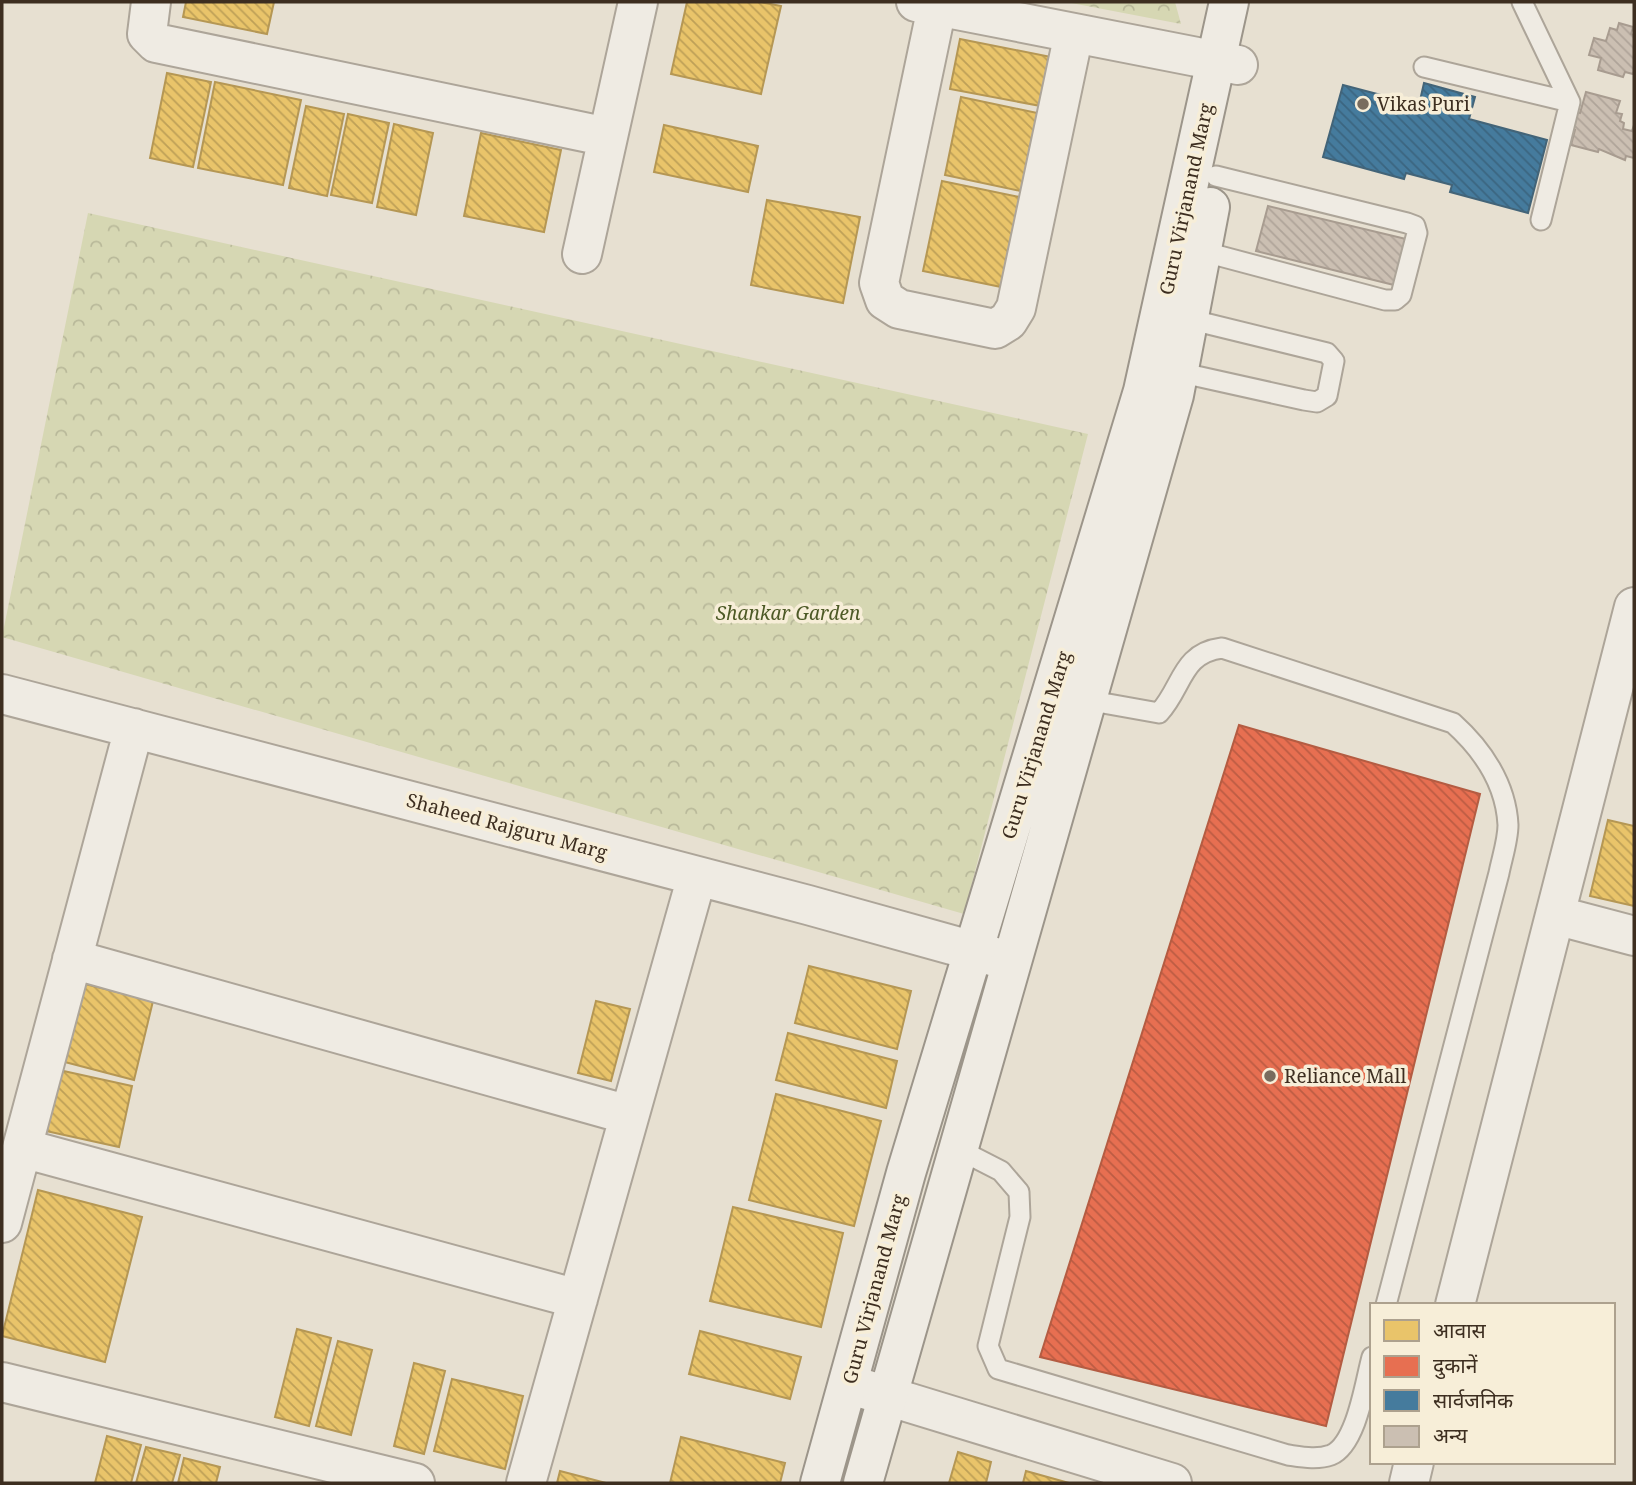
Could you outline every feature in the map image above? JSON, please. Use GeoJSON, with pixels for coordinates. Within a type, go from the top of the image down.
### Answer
{"type":"FeatureCollection","features":[{"type":"Feature","properties":{"kind":"street"},"geometry":{"type":"LineString","coordinates":[[151,2],[148,34],[156,43],[608,137]]}},
{"type":"Feature","properties":{"kind":"street"},"geometry":{"type":"LineString","coordinates":[[582,254],[638,2]]}},
{"type":"Feature","properties":{"kind":"street","name":"Guru Virjanand Marg"},"geometry":{"type":"LineString","coordinates":[[863,1483],[1178,372],[1216,176],[1227,63],[1229,2]]}},
{"type":"Feature","properties":{"kind":"street","name":"Guru Virjanand Marg"},"geometry":{"type":"LineString","coordinates":[[820,1483],[906,1172],[1143,391],[1227,63],[1250,2]]}},
{"type":"Feature","properties":{"kind":"street"},"geometry":{"type":"LineString","coordinates":[[1074,33],[1016,308],[1008,321],[995,330],[899,309],[885,300],[879,284],[931,3],[1227,63]]}},
{"type":"Feature","properties":{"kind":"street"},"geometry":{"type":"LineString","coordinates":[[1456,1303],[1632,622]]}},
{"type":"Feature","properties":{"kind":"street","name":"Shaheed Rajguru Marg"},"geometry":{"type":"LineString","coordinates":[[2,694],[697,876],[1012,962]]}},
{"type":"Feature","properties":{"kind":"street"},"geometry":{"type":"LineString","coordinates":[[2,1223],[134,728]]}},
{"type":"Feature","properties":{"kind":"street"},"geometry":{"type":"LineString","coordinates":[[526,1483],[697,876]]}},
{"type":"Feature","properties":{"kind":"street"},"geometry":{"type":"LineString","coordinates":[[1555,915],[1634,936]]}},
{"type":"Feature","properties":{"kind":"street"},"geometry":{"type":"LineString","coordinates":[[72,959],[629,1115]]}},
{"type":"Feature","properties":{"kind":"street"},"geometry":{"type":"LineString","coordinates":[[22,1148],[578,1299]]}},
{"type":"Feature","properties":{"kind":"street"},"geometry":{"type":"LineString","coordinates":[[2,1382],[415,1483]]}},
{"type":"Feature","properties":{"kind":"street"},"geometry":{"type":"LineString","coordinates":[[848,1384],[888,1394],[1172,1483]]}},
{"type":"Feature","properties":{"kind":"street"},"geometry":{"type":"LineString","coordinates":[[1409,1483],[1414,1464]]}},
{"type":"Feature","properties":{"kind":"lane"},"geometry":{"type":"LineString","coordinates":[[1522,2],[1570,102],[1541,220]]}},
{"type":"Feature","properties":{"kind":"lane"},"geometry":{"type":"LineString","coordinates":[[1424,67],[1570,102]]}},
{"type":"Feature","properties":{"kind":"lane"},"geometry":{"type":"LineString","coordinates":[[1201,251],[1385,300],[1395,300],[1401,295],[1417,233],[1415,226],[1407,223],[1216,176]]}},
{"type":"Feature","properties":{"kind":"lane"},"geometry":{"type":"LineString","coordinates":[[1178,372],[1304,400],[1317,402],[1328,396],[1334,360],[1327,353],[1188,319]]}},
{"type":"Feature","properties":{"kind":"lane"},"geometry":{"type":"LineString","coordinates":[[1086,700],[1159,713],[1193,659],[1204,650],[1222,648],[1453,723],[1475,743],[1495,774],[1508,825],[1499,873],[1387,1303]]}},
{"type":"Feature","properties":{"kind":"lane"},"geometry":{"type":"LineString","coordinates":[[958,1149],[1001,1171],[1018,1192],[1020,1217],[988,1346],[998,1369],[1288,1455],[1312,1458],[1332,1455],[1346,1442],[1370,1364]]}},
{"type":"Feature","properties":{"kind":"green space"},"geometry":{"type":"Polygon","coordinates":[[[1066,2],[1175,2],[1181,24],[1066,2]]]}},
{"type":"Feature","properties":{"kind":"green space","name":"Shankar Garden"},"geometry":{"type":"Polygon","coordinates":[[[88,213],[1088,434],[964,914],[2,637],[88,213]]]}},
{"type":"Feature","properties":{"kind":"building: आवास"},"geometry":{"type":"Polygon","coordinates":[[[186,2],[274,2],[267,34],[183,17],[186,2]]]}},
{"type":"Feature","properties":{"kind":"building: आवास"},"geometry":{"type":"Polygon","coordinates":[[[687,2],[760,2],[781,6],[761,94],[671,74],[687,2]]]}},
{"type":"Feature","properties":{"kind":"building: आवास"},"geometry":{"type":"Polygon","coordinates":[[[960,39],[1056,58],[1046,107],[950,89],[960,39]]]}},
{"type":"Feature","properties":{"kind":"building: आवास"},"geometry":{"type":"Polygon","coordinates":[[[167,73],[211,82],[193,167],[150,158],[167,73]]]}},
{"type":"Feature","properties":{"kind":"building: आवास"},"geometry":{"type":"Polygon","coordinates":[[[215,82],[301,100],[283,185],[198,168],[215,82]]]}},
{"type":"Feature","properties":{"kind":"building: आवास"},"geometry":{"type":"Polygon","coordinates":[[[961,97],[1042,114],[1025,192],[945,175],[961,97]]]}},
{"type":"Feature","properties":{"kind":"building: आवास"},"geometry":{"type":"Polygon","coordinates":[[[306,106],[344,114],[327,196],[289,188],[306,106]]]}},
{"type":"Feature","properties":{"kind":"building: आवास"},"geometry":{"type":"Polygon","coordinates":[[[348,114],[389,123],[372,203],[331,195],[348,114]]]}},
{"type":"Feature","properties":{"kind":"building: आवास"},"geometry":{"type":"Polygon","coordinates":[[[394,124],[433,133],[416,215],[377,207],[394,124]]]}},
{"type":"Feature","properties":{"kind":"building: आवास"},"geometry":{"type":"Polygon","coordinates":[[[664,125],[758,146],[748,192],[654,172],[664,125]]]}},
{"type":"Feature","properties":{"kind":"building: आवास"},"geometry":{"type":"Polygon","coordinates":[[[481,133],[561,150],[544,232],[464,216],[481,133]]]}},
{"type":"Feature","properties":{"kind":"building: आवास"},"geometry":{"type":"Polygon","coordinates":[[[942,181],[1024,198],[1006,288],[923,271],[942,181]]]}},
{"type":"Feature","properties":{"kind":"building: आवास"},"geometry":{"type":"Polygon","coordinates":[[[767,200],[860,217],[843,303],[751,285],[767,200]]]}},
{"type":"Feature","properties":{"kind":"building: आवास"},"geometry":{"type":"Polygon","coordinates":[[[1608,820],[1634,826],[1634,906],[1590,896],[1608,820]]]}},
{"type":"Feature","properties":{"kind":"building: आवास"},"geometry":{"type":"Polygon","coordinates":[[[809,966],[911,991],[897,1049],[795,1023],[809,966]]]}},
{"type":"Feature","properties":{"kind":"building: आवास"},"geometry":{"type":"Polygon","coordinates":[[[81,983],[153,1001],[134,1080],[61,1061],[81,983]]]}},
{"type":"Feature","properties":{"kind":"building: आवास"},"geometry":{"type":"Polygon","coordinates":[[[596,1001],[630,1009],[611,1081],[578,1073],[596,1001]]]}},
{"type":"Feature","properties":{"kind":"building: आवास"},"geometry":{"type":"Polygon","coordinates":[[[788,1033],[897,1061],[886,1108],[776,1080],[788,1033]]]}},
{"type":"Feature","properties":{"kind":"building: आवास"},"geometry":{"type":"Polygon","coordinates":[[[59,1070],[132,1086],[119,1147],[46,1131],[59,1070]]]}},
{"type":"Feature","properties":{"kind":"building: आवास"},"geometry":{"type":"Polygon","coordinates":[[[776,1094],[881,1121],[854,1226],[749,1200],[776,1094]]]}},
{"type":"Feature","properties":{"kind":"building: आवास"},"geometry":{"type":"Polygon","coordinates":[[[38,1190],[142,1217],[105,1362],[2,1336],[38,1190]]]}},
{"type":"Feature","properties":{"kind":"building: आवास"},"geometry":{"type":"Polygon","coordinates":[[[733,1207],[843,1233],[821,1327],[710,1301],[733,1207]]]}},
{"type":"Feature","properties":{"kind":"building: आवास"},"geometry":{"type":"Polygon","coordinates":[[[297,1329],[331,1338],[309,1426],[275,1417],[297,1329]]]}},
{"type":"Feature","properties":{"kind":"building: आवास"},"geometry":{"type":"Polygon","coordinates":[[[700,1331],[801,1357],[790,1399],[689,1374],[700,1331]]]}},
{"type":"Feature","properties":{"kind":"building: आवास"},"geometry":{"type":"Polygon","coordinates":[[[338,1341],[372,1350],[351,1435],[316,1426],[338,1341]]]}},
{"type":"Feature","properties":{"kind":"building: आवास"},"geometry":{"type":"Polygon","coordinates":[[[414,1363],[445,1371],[424,1454],[394,1446],[414,1363]]]}},
{"type":"Feature","properties":{"kind":"building: आवास"},"geometry":{"type":"Polygon","coordinates":[[[452,1379],[523,1396],[505,1469],[434,1451],[452,1379]]]}},
{"type":"Feature","properties":{"kind":"building: आवास"},"geometry":{"type":"Polygon","coordinates":[[[107,1436],[141,1445],[131,1483],[95,1483],[107,1436]]]}},
{"type":"Feature","properties":{"kind":"building: आवास"},"geometry":{"type":"Polygon","coordinates":[[[681,1437],[785,1463],[780,1483],[670,1483],[681,1437]]]}},
{"type":"Feature","properties":{"kind":"building: आवास"},"geometry":{"type":"Polygon","coordinates":[[[146,1447],[180,1455],[172,1483],[136,1483],[146,1447]]]}},
{"type":"Feature","properties":{"kind":"building: आवास"},"geometry":{"type":"Polygon","coordinates":[[[958,1452],[991,1462],[986,1483],[949,1483],[958,1452]]]}},
{"type":"Feature","properties":{"kind":"building: आवास"},"geometry":{"type":"Polygon","coordinates":[[[184,1458],[220,1467],[216,1483],[178,1483],[184,1458]]]}},
{"type":"Feature","properties":{"kind":"building: आवास"},"geometry":{"type":"Polygon","coordinates":[[[560,1471],[606,1483],[557,1483],[560,1471]]]}},
{"type":"Feature","properties":{"kind":"building: आवास"},"geometry":{"type":"Polygon","coordinates":[[[1026,1471],[1069,1483],[1023,1483],[1026,1471]]]}},
{"type":"Feature","properties":{"kind":"building: दुकानें","name":"Reliance Mall"},"geometry":{"type":"Polygon","coordinates":[[[1239,725],[1480,794],[1326,1426],[1040,1357],[1239,725]]]}},
{"type":"Feature","properties":{"kind":"building: सार्वजनिक"},"geometry":{"type":"Polygon","coordinates":[[[1424,83],[1475,97],[1469,119],[1547,140],[1528,213],[1450,192],[1452,185],[1406,173],[1404,179],[1323,157],[1343,85],[1419,105],[1424,83]]]}},
{"type":"Feature","properties":{"kind":"building: अन्य"},"geometry":{"type":"Polygon","coordinates":[[[1619,23],[1633,27],[1631,34],[1634,35],[1634,71],[1633,74],[1625,72],[1623,77],[1598,70],[1601,58],[1589,55],[1594,38],[1606,41],[1610,28],[1617,30],[1619,23]]]}},
{"type":"Feature","properties":{"kind":"building: अन्य"},"geometry":{"type":"Polygon","coordinates":[[[1586,92],[1620,101],[1616,113],[1622,114],[1620,121],[1624,123],[1623,129],[1632,131],[1634,125],[1634,158],[1626,156],[1625,160],[1599,149],[1598,152],[1571,145],[1575,130],[1569,128],[1573,111],[1580,113],[1586,92]]]}},
{"type":"Feature","properties":{"kind":"building: अन्य"},"geometry":{"type":"Polygon","coordinates":[[[1268,206],[1406,239],[1394,285],[1256,251],[1268,206]]]}},
{"type":"Feature","properties":{"kind":"place","name":"Vikas Puri"},"geometry":{"type":"Point","coordinates":[1363,104]}},
{"type":"Feature","properties":{"kind":"place","name":"Reliance Mall"},"geometry":{"type":"Point","coordinates":[1270,1076]}}]}
